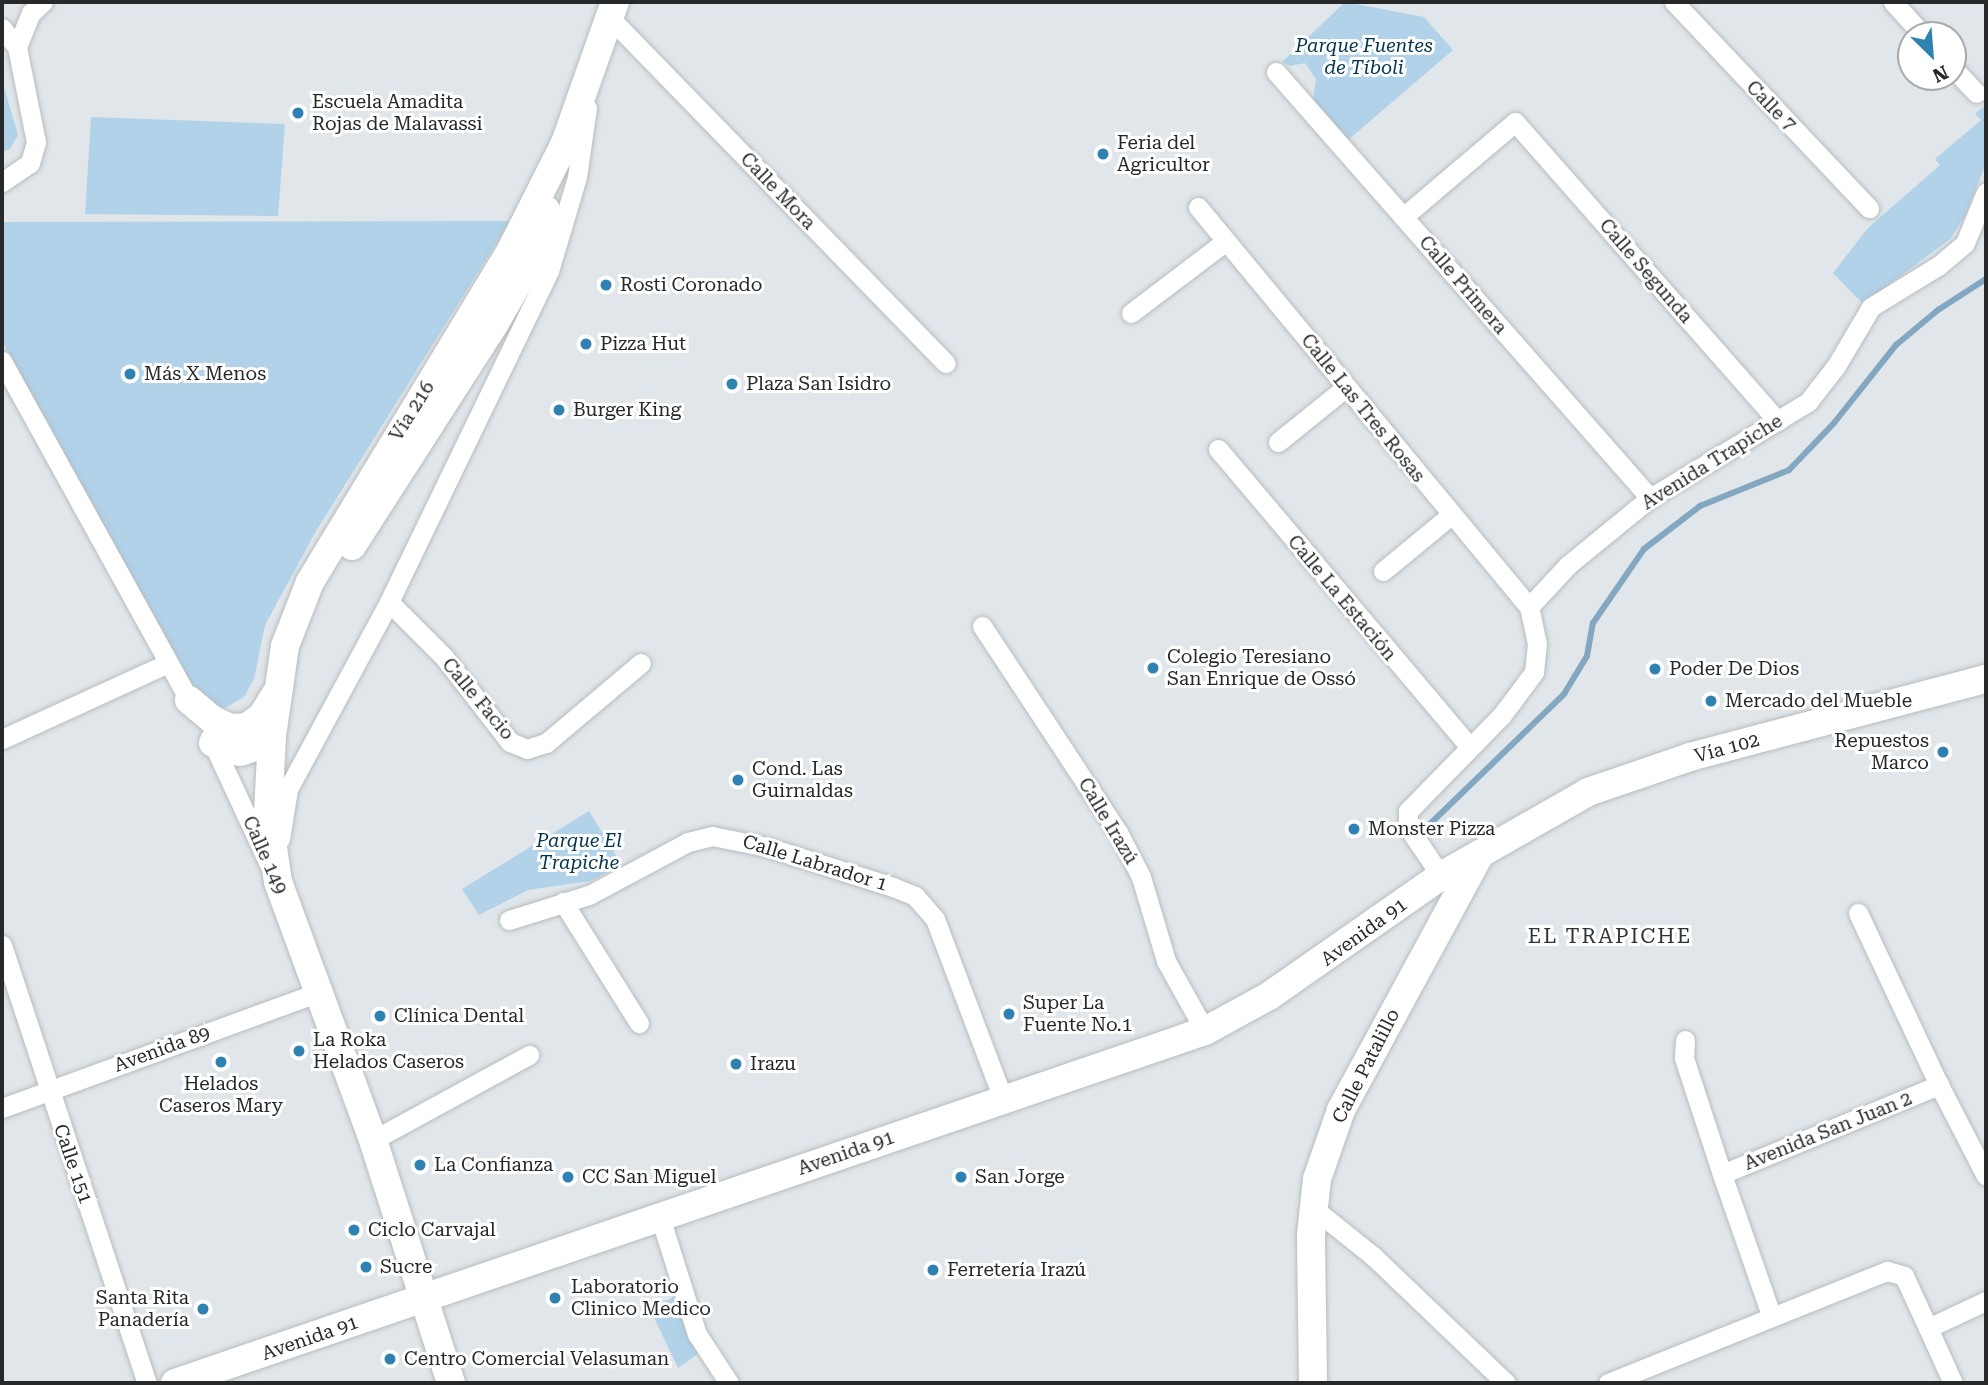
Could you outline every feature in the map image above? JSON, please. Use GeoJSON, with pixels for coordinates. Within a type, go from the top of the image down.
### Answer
{"type":"FeatureCollection","features":[{"type":"Feature","properties":{"kind":"main road","name":"Vía 216"},"geometry":{"type":"LineString","coordinates":[[278,882],[268,813],[272,736],[285,646],[310,582],[512,248],[565,143],[592,78],[613,10]]}},
{"type":"Feature","properties":{"kind":"main road","name":"Vía 102"},"geometry":{"type":"LineString","coordinates":[[1481,852],[1588,792],[1690,757],[1985,682]]}},
{"type":"Feature","properties":{"kind":"main road"},"geometry":{"type":"LineString","coordinates":[[188,700],[213,720],[230,728],[247,727],[262,716],[280,686]]}},
{"type":"Feature","properties":{"kind":"main road"},"geometry":{"type":"LineString","coordinates":[[213,743],[240,752],[262,745],[272,736]]}},
{"type":"Feature","properties":{"kind":"main road"},"geometry":{"type":"LineString","coordinates":[[1450,885],[1543,818]]}},
{"type":"Feature","properties":{"kind":"main road","name":"Avenida 91"},"geometry":{"type":"LineString","coordinates":[[175,1383],[1205,1031],[1300,977],[1450,885],[1481,852]]}},
{"type":"Feature","properties":{"kind":"main road","name":"Calle 149"},"geometry":{"type":"LineString","coordinates":[[278,882],[322,991],[451,1383]]}},
{"type":"Feature","properties":{"kind":"main road","name":"Calle Patalillo"},"geometry":{"type":"LineString","coordinates":[[1313,1383],[1312,1207],[1317,1179],[1341,1110],[1450,885]]}},
{"type":"Feature","properties":{"kind":"street"},"geometry":{"type":"LineString","coordinates":[[17,47],[31,13],[43,2]]}},
{"type":"Feature","properties":{"kind":"street"},"geometry":{"type":"LineString","coordinates":[[1893,2],[1910,21]]}},
{"type":"Feature","properties":{"kind":"street","name":"Calle 7"},"geometry":{"type":"LineString","coordinates":[[1673,3],[1869,208]]}},
{"type":"Feature","properties":{"kind":"street","name":"Calle Mora"},"geometry":{"type":"LineString","coordinates":[[613,10],[946,363]]}},
{"type":"Feature","properties":{"kind":"street"},"geometry":{"type":"LineString","coordinates":[[2,28],[17,47],[36,142],[30,163],[2,182]]}},
{"type":"Feature","properties":{"kind":"street","name":"Calle Primera"},"geometry":{"type":"LineString","coordinates":[[1276,72],[1650,498]]}},
{"type":"Feature","properties":{"kind":"street"},"geometry":{"type":"LineString","coordinates":[[278,882],[288,789],[389,602],[549,271],[577,177],[592,78]]}},
{"type":"Feature","properties":{"kind":"street"},"geometry":{"type":"LineString","coordinates":[[1967,83],[1976,93]]}},
{"type":"Feature","properties":{"kind":"street","name":"Calle Segunda"},"geometry":{"type":"LineString","coordinates":[[1403,217],[1515,122],[1778,421]]}},
{"type":"Feature","properties":{"kind":"street","name":"Avenida Trapiche"},"geometry":{"type":"LineString","coordinates":[[1529,607],[1568,565],[1650,498],[1808,402],[1836,366],[1871,307],[1938,266],[1965,243],[1986,192]]}},
{"type":"Feature","properties":{"kind":"street","name":"Calle Las Tres Rosas"},"geometry":{"type":"LineString","coordinates":[[1198,207],[1345,388],[1529,607]]}},
{"type":"Feature","properties":{"kind":"street"},"geometry":{"type":"LineString","coordinates":[[1131,313],[1226,241]]}},
{"type":"Feature","properties":{"kind":"street","name":"Calle 149"},"geometry":{"type":"LineString","coordinates":[[2,361],[213,743],[278,882]]}},
{"type":"Feature","properties":{"kind":"street"},"geometry":{"type":"LineString","coordinates":[[1278,442],[1345,388]]}},
{"type":"Feature","properties":{"kind":"street","name":"Calle La Estación"},"geometry":{"type":"LineString","coordinates":[[1218,449],[1468,745]]}},
{"type":"Feature","properties":{"kind":"street"},"geometry":{"type":"LineString","coordinates":[[1383,571],[1451,515]]}},
{"type":"Feature","properties":{"kind":"street","name":"Calle Facio"},"geometry":{"type":"LineString","coordinates":[[389,602],[444,657],[510,742],[527,749],[546,743],[642,663]]}},
{"type":"Feature","properties":{"kind":"street"},"geometry":{"type":"LineString","coordinates":[[1450,885],[1408,827],[1408,811],[1468,745],[1502,715],[1534,672],[1537,643],[1529,607]]}},
{"type":"Feature","properties":{"kind":"street","name":"Calle Irazú"},"geometry":{"type":"LineString","coordinates":[[982,626],[1118,832],[1141,877],[1167,961],[1205,1031]]}},
{"type":"Feature","properties":{"kind":"street"},"geometry":{"type":"LineString","coordinates":[[2,739],[168,663]]}},
{"type":"Feature","properties":{"kind":"street","name":"Calle Labrador 1"},"geometry":{"type":"LineString","coordinates":[[509,920],[625,878],[688,842],[712,836],[767,847],[915,896],[935,919],[957,968],[1003,1098]]}},
{"type":"Feature","properties":{"kind":"street"},"geometry":{"type":"LineString","coordinates":[[563,902],[639,1023]]}},
{"type":"Feature","properties":{"kind":"street"},"geometry":{"type":"LineString","coordinates":[[1858,913],[1939,1085],[1986,1176]]}},
{"type":"Feature","properties":{"kind":"street","name":"Calle 151"},"geometry":{"type":"LineString","coordinates":[[2,944],[48,1091],[147,1383]]}},
{"type":"Feature","properties":{"kind":"street","name":"Avenida 89"},"geometry":{"type":"LineString","coordinates":[[2,1108],[322,991]]}},
{"type":"Feature","properties":{"kind":"street"},"geometry":{"type":"LineString","coordinates":[[1685,1040],[1684,1058],[1722,1174]]}},
{"type":"Feature","properties":{"kind":"street"},"geometry":{"type":"LineString","coordinates":[[373,1140],[529,1055]]}},
{"type":"Feature","properties":{"kind":"street","name":"Avenida San Juan 2"},"geometry":{"type":"LineString","coordinates":[[1771,1315],[1722,1174],[1939,1085]]}},
{"type":"Feature","properties":{"kind":"street"},"geometry":{"type":"LineString","coordinates":[[1312,1207],[1373,1256],[1506,1383]]}},
{"type":"Feature","properties":{"kind":"street"},"geometry":{"type":"LineString","coordinates":[[660,1217],[697,1334],[729,1383]]}},
{"type":"Feature","properties":{"kind":"street"},"geometry":{"type":"LineString","coordinates":[[1608,1383],[1771,1315],[1896,1271],[1904,1276],[1953,1383]]}},
{"type":"Feature","properties":{"kind":"street"},"geometry":{"type":"LineString","coordinates":[[1928,1328],[1986,1301]]}},
{"type":"Feature","properties":{"kind":"green space","name":"Parque Fuentes de Tíboli"},"geometry":{"type":"Polygon","coordinates":[[[1345,2],[1424,17],[1453,50],[1348,140],[1313,101],[1316,79],[1305,63],[1290,66],[1282,62],[1345,2]]]}},
{"type":"Feature","properties":{"kind":"green space"},"geometry":{"type":"Polygon","coordinates":[[[2,80],[18,135],[10,149],[2,152],[2,80]]]}},
{"type":"Feature","properties":{"kind":"green space"},"geometry":{"type":"Polygon","coordinates":[[[1986,105],[1986,164],[1964,218],[1950,239],[1863,304],[1833,273],[1868,228],[1940,165],[1935,159],[1981,120],[1975,114],[1986,105]]]}},
{"type":"Feature","properties":{"kind":"green space"},"geometry":{"type":"Polygon","coordinates":[[[91,117],[285,124],[278,216],[85,214],[91,117]]]}},
{"type":"Feature","properties":{"kind":"green space"},"geometry":{"type":"Polygon","coordinates":[[[510,221],[316,531],[265,625],[254,679],[244,697],[225,708],[206,701],[193,688],[2,341],[2,222],[510,221]]]}},
{"type":"Feature","properties":{"kind":"green space","name":"Parque El Trapiche"},"geometry":{"type":"Polygon","coordinates":[[[589,811],[622,865],[590,881],[528,890],[479,915],[462,889],[589,811]]]}},
{"type":"Feature","properties":{"kind":"green space"},"geometry":{"type":"Polygon","coordinates":[[[675,1297],[699,1353],[678,1368],[649,1307],[675,1297]]]}},
{"type":"Feature","properties":{"kind":"waterway"},"geometry":{"type":"LineString","coordinates":[[1430,824],[1564,694],[1587,656],[1593,623],[1644,549],[1700,506],[1789,470],[1834,423],[1896,345],[1938,310],[1986,279]]}},
{"type":"Feature","properties":{"kind":"place","name":"Escuela Amadita Rojas de Malavassi"},"geometry":{"type":"Point","coordinates":[298,113]}},
{"type":"Feature","properties":{"kind":"place","name":"Feria del Agricultor"},"geometry":{"type":"Point","coordinates":[1103,154]}},
{"type":"Feature","properties":{"kind":"place","name":"Rosti Coronado"},"geometry":{"type":"Point","coordinates":[606,285]}},
{"type":"Feature","properties":{"kind":"place","name":"Pizza Hut"},"geometry":{"type":"Point","coordinates":[586,344]}},
{"type":"Feature","properties":{"kind":"place","name":"Más X Menos"},"geometry":{"type":"Point","coordinates":[130,374]}},
{"type":"Feature","properties":{"kind":"place","name":"Plaza San Isidro"},"geometry":{"type":"Point","coordinates":[732,384]}},
{"type":"Feature","properties":{"kind":"place","name":"Burger King"},"geometry":{"type":"Point","coordinates":[559,410]}},
{"type":"Feature","properties":{"kind":"place","name":"Colegio Teresiano San Enrique de Ossó"},"geometry":{"type":"Point","coordinates":[1153,668]}},
{"type":"Feature","properties":{"kind":"place","name":"Poder De Dios"},"geometry":{"type":"Point","coordinates":[1655,669]}},
{"type":"Feature","properties":{"kind":"place","name":"Mercado del Mueble"},"geometry":{"type":"Point","coordinates":[1711,701]}},
{"type":"Feature","properties":{"kind":"place","name":"Repuestos Marco"},"geometry":{"type":"Point","coordinates":[1943,752]}},
{"type":"Feature","properties":{"kind":"place","name":"Cond. Las Guirnaldas"},"geometry":{"type":"Point","coordinates":[738,780]}},
{"type":"Feature","properties":{"kind":"place","name":"Monster Pizza"},"geometry":{"type":"Point","coordinates":[1354,829]}},
{"type":"Feature","properties":{"kind":"place","name":"Super La Fuente No.1"},"geometry":{"type":"Point","coordinates":[1009,1014]}},
{"type":"Feature","properties":{"kind":"place","name":"Clínica Dental"},"geometry":{"type":"Point","coordinates":[380,1016]}},
{"type":"Feature","properties":{"kind":"place","name":"La Roka Helados Caseros"},"geometry":{"type":"Point","coordinates":[299,1051]}},
{"type":"Feature","properties":{"kind":"place","name":"Helados Caseros Mary"},"geometry":{"type":"Point","coordinates":[221,1062]}},
{"type":"Feature","properties":{"kind":"place","name":"Irazu"},"geometry":{"type":"Point","coordinates":[736,1064]}},
{"type":"Feature","properties":{"kind":"place","name":"La Confianza"},"geometry":{"type":"Point","coordinates":[420,1165]}},
{"type":"Feature","properties":{"kind":"place","name":"CC San Miguel"},"geometry":{"type":"Point","coordinates":[568,1177]}},
{"type":"Feature","properties":{"kind":"place","name":"San Jorge"},"geometry":{"type":"Point","coordinates":[961,1177]}},
{"type":"Feature","properties":{"kind":"place","name":"Ciclo Carvajal"},"geometry":{"type":"Point","coordinates":[354,1230]}},
{"type":"Feature","properties":{"kind":"place","name":"Sucre"},"geometry":{"type":"Point","coordinates":[366,1267]}},
{"type":"Feature","properties":{"kind":"place","name":"Ferretería Irazú"},"geometry":{"type":"Point","coordinates":[933,1270]}},
{"type":"Feature","properties":{"kind":"place","name":"Laboratorio Clinico Medico"},"geometry":{"type":"Point","coordinates":[555,1298]}},
{"type":"Feature","properties":{"kind":"place","name":"Santa Rita Panadería"},"geometry":{"type":"Point","coordinates":[203,1309]}},
{"type":"Feature","properties":{"kind":"place","name":"Centro Comercial Velasuman"},"geometry":{"type":"Point","coordinates":[390,1359]}},
{"type":"Feature","properties":{"kind":"district","name":"EL TRAPICHE"},"geometry":{"type":"Point","coordinates":[1610,936]}}]}
